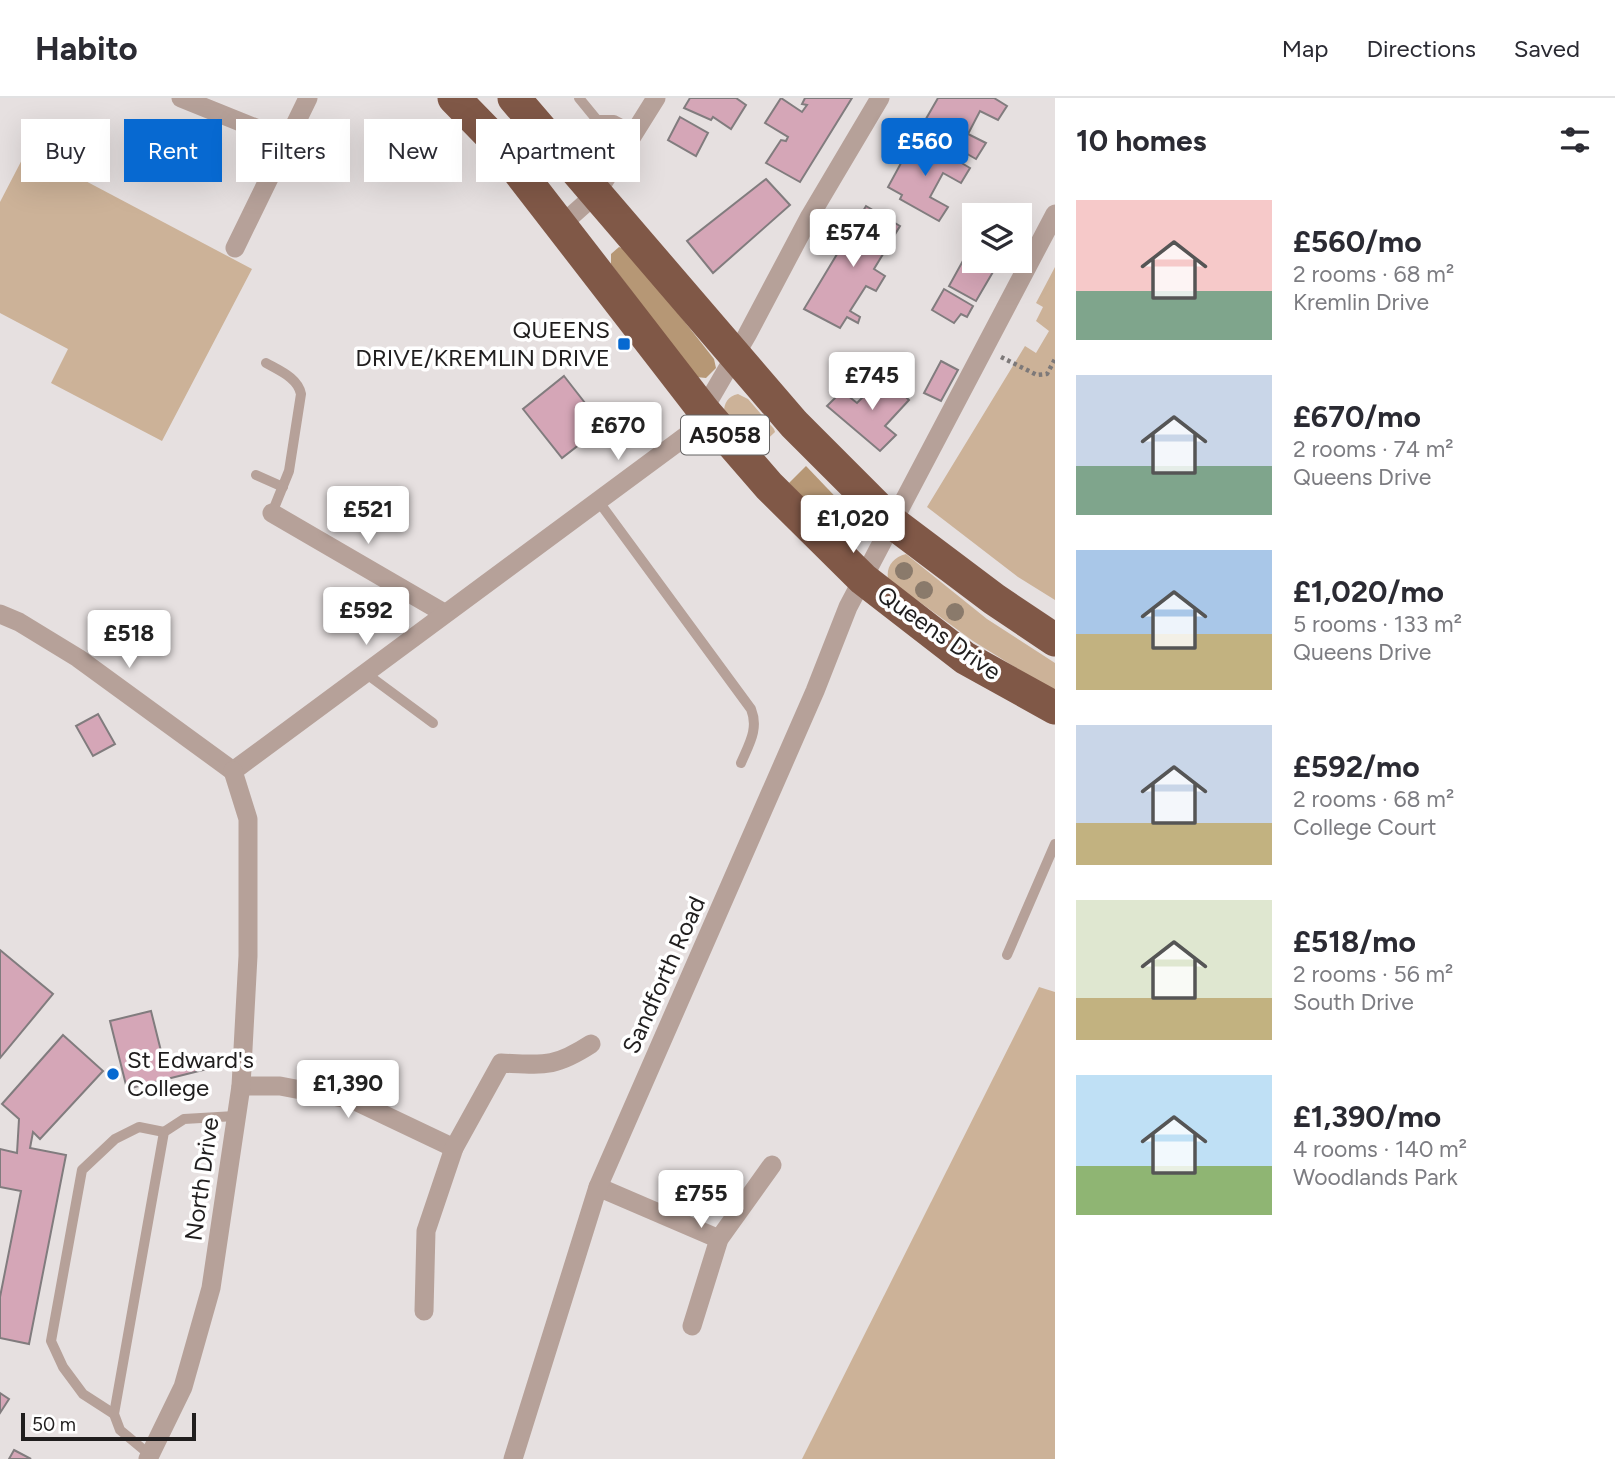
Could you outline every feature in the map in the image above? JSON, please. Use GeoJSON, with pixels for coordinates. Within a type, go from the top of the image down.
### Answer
{"type":"FeatureCollection","features":[{"type":"Feature","properties":{"kind":"highway","name":"Queens Drive"},"geometry":{"type":"LineString","coordinates":[[454,98],[493,138],[704,411],[769,485],[863,579],[965,658],[1055,708]]}},
{"type":"Feature","properties":{"kind":"highway","name":"A5058"},"geometry":{"type":"LineString","coordinates":[[514,98],[784,414],[893,523],[993,599],[1055,640]]}},
{"type":"Feature","properties":{"kind":"street"},"geometry":{"type":"LineString","coordinates":[[181,98],[236,120]]}},
{"type":"Feature","properties":{"kind":"street"},"geometry":{"type":"LineString","coordinates":[[298,119],[308,98]]}},
{"type":"Feature","properties":{"kind":"street"},"geometry":{"type":"LineString","coordinates":[[640,123],[656,98]]}},
{"type":"Feature","properties":{"kind":"street"},"geometry":{"type":"LineString","coordinates":[[0,614],[19,622],[78,658],[233,771],[691,433],[810,216],[880,98]]}},
{"type":"Feature","properties":{"kind":"street"},"geometry":{"type":"LineString","coordinates":[[235,248],[268,182]]}},
{"type":"Feature","properties":{"kind":"street"},"geometry":{"type":"LineString","coordinates":[[561,226],[596,194],[603,182]]}},
{"type":"Feature","properties":{"kind":"street","name":"Sandforth Road"},"geometry":{"type":"LineString","coordinates":[[513,1459],[598,1187],[815,691],[848,607],[1055,214]]}},
{"type":"Feature","properties":{"kind":"street"},"geometry":{"type":"LineString","coordinates":[[272,513],[444,613]]}},
{"type":"Feature","properties":{"kind":"street","name":"North Drive"},"geometry":{"type":"LineString","coordinates":[[149,1457],[183,1387],[211,1288],[241,1086],[248,956],[248,819],[233,771]]}},
{"type":"Feature","properties":{"kind":"street"},"geometry":{"type":"LineString","coordinates":[[424,1311],[426,1231],[454,1148],[501,1063],[547,1065],[571,1057],[591,1044]]}},
{"type":"Feature","properties":{"kind":"street"},"geometry":{"type":"LineString","coordinates":[[241,1086],[280,1086],[354,1100],[454,1148]]}},
{"type":"Feature","properties":{"kind":"street"},"geometry":{"type":"LineString","coordinates":[[692,1326],[719,1239],[772,1165]]}},
{"type":"Feature","properties":{"kind":"street"},"geometry":{"type":"LineString","coordinates":[[598,1187],[719,1239]]}},
{"type":"Feature","properties":{"kind":"lane"},"geometry":{"type":"LineString","coordinates":[[579,98],[596,119]]}},
{"type":"Feature","properties":{"kind":"lane"},"geometry":{"type":"LineString","coordinates":[[266,363],[300,386],[301,394],[289,471],[272,513]]}},
{"type":"Feature","properties":{"kind":"lane"},"geometry":{"type":"LineString","coordinates":[[256,475],[283,487]]}},
{"type":"Feature","properties":{"kind":"lane"},"geometry":{"type":"LineString","coordinates":[[598,502],[751,709],[755,730],[741,764]]}},
{"type":"Feature","properties":{"kind":"lane"},"geometry":{"type":"LineString","coordinates":[[365,673],[433,723]]}},
{"type":"Feature","properties":{"kind":"lane"},"geometry":{"type":"LineString","coordinates":[[1007,955],[1055,844]]}},
{"type":"Feature","properties":{"kind":"lane"},"geometry":{"type":"LineString","coordinates":[[114,1414],[83,1394],[63,1367],[51,1341],[82,1170],[115,1139],[139,1127],[164,1132],[184,1119],[235,1116]]}},
{"type":"Feature","properties":{"kind":"lane"},"geometry":{"type":"LineString","coordinates":[[149,1457],[120,1430],[114,1414],[164,1132]]}},
{"type":"Feature","properties":{"kind":"path"},"geometry":{"type":"LineString","coordinates":[[984,348],[1037,374],[1047,374],[1055,359]]}},
{"type":"Feature","properties":{"kind":"shaded area"},"geometry":{"type":"Polygon","coordinates":[[[21,162],[21,182],[88,182],[252,269],[162,441],[51,383],[68,349],[0,313],[0,202],[21,162]]]}},
{"type":"Feature","properties":{"kind":"shaded area"},"geometry":{"type":"Polygon","coordinates":[[[619,247],[629,251],[714,359],[716,368],[706,378],[696,377],[611,264],[611,254],[619,247]]]}},
{"type":"Feature","properties":{"kind":"shaded area"},"geometry":{"type":"Polygon","coordinates":[[[1055,267],[1055,600],[1018,577],[927,507],[1025,346],[1036,353],[1049,331],[1036,321],[1043,307],[1036,303],[1055,267]]]}},
{"type":"Feature","properties":{"kind":"shaded area"},"geometry":{"type":"Polygon","coordinates":[[[738,394],[748,399],[774,429],[775,432],[759,447],[758,452],[724,412],[727,400],[738,394]]]}},
{"type":"Feature","properties":{"kind":"shaded area"},"geometry":{"type":"Polygon","coordinates":[[[806,466],[848,510],[831,526],[789,483],[806,466]]]}},
{"type":"Feature","properties":{"kind":"shaded area"},"geometry":{"type":"Polygon","coordinates":[[[906,554],[987,619],[1055,663],[1055,692],[973,641],[888,579],[891,563],[906,554]]]}},
{"type":"Feature","properties":{"kind":"shaded area"},"geometry":{"type":"Polygon","coordinates":[[[1039,987],[1055,992],[1055,1459],[802,1459],[1039,987]]]}},
{"type":"Feature","properties":{"kind":"building"},"geometry":{"type":"Polygon","coordinates":[[[690,98],[736,98],[746,105],[731,129],[713,117],[711,120],[684,108],[690,98]]]}},
{"type":"Feature","properties":{"kind":"building"},"geometry":{"type":"Polygon","coordinates":[[[781,98],[802,112],[807,105],[802,104],[805,98],[852,98],[800,182],[766,163],[781,140],[786,141],[788,137],[765,123],[781,98]]]}},
{"type":"Feature","properties":{"kind":"building"},"geometry":{"type":"Polygon","coordinates":[[[938,98],[994,98],[1007,106],[998,120],[980,111],[968,134],[986,143],[976,159],[936,136],[937,133],[923,124],[938,98]]]}},
{"type":"Feature","properties":{"kind":"building"},"geometry":{"type":"Polygon","coordinates":[[[680,117],[708,133],[696,156],[668,140],[680,117]]]}},
{"type":"Feature","properties":{"kind":"building"},"geometry":{"type":"Polygon","coordinates":[[[913,141],[928,148],[931,145],[970,168],[961,183],[943,173],[930,197],[948,207],[939,221],[900,199],[902,195],[888,187],[913,141]]]}},
{"type":"Feature","properties":{"kind":"building"},"geometry":{"type":"Polygon","coordinates":[[[766,179],[790,205],[713,273],[687,241],[766,179]]]}},
{"type":"Feature","properties":{"kind":"building"},"geometry":{"type":"Polygon","coordinates":[[[866,206],[900,226],[874,269],[885,276],[876,291],[866,286],[850,311],[860,317],[858,323],[847,317],[840,328],[804,309],[866,206]]]}},
{"type":"Feature","properties":{"kind":"building"},"geometry":{"type":"Polygon","coordinates":[[[962,262],[962,273],[992,273],[976,301],[949,286],[962,262]]]}},
{"type":"Feature","properties":{"kind":"building"},"geometry":{"type":"Polygon","coordinates":[[[944,289],[973,306],[967,317],[961,314],[954,323],[932,310],[944,289]]]}},
{"type":"Feature","properties":{"kind":"building"},"geometry":{"type":"Polygon","coordinates":[[[941,361],[958,370],[941,401],[924,393],[941,361]]]}},
{"type":"Feature","properties":{"kind":"building"},"geometry":{"type":"Polygon","coordinates":[[[564,376],[603,426],[562,458],[523,409],[564,376]]]}},
{"type":"Feature","properties":{"kind":"building"},"geometry":{"type":"Polygon","coordinates":[[[884,376],[909,400],[885,426],[896,435],[880,451],[827,406],[842,391],[857,403],[884,376]]]}},
{"type":"Feature","properties":{"kind":"building"},"geometry":{"type":"Polygon","coordinates":[[[98,714],[115,744],[93,756],[76,726],[98,714]]]}},
{"type":"Feature","properties":{"kind":"building"},"geometry":{"type":"Polygon","coordinates":[[[0,950],[53,994],[0,1058],[0,950]]]}},
{"type":"Feature","properties":{"kind":"building"},"geometry":{"type":"Polygon","coordinates":[[[151,1011],[164,1063],[203,1054],[207,1069],[127,1089],[110,1021],[151,1011]]]}},
{"type":"Feature","properties":{"kind":"building"},"geometry":{"type":"Polygon","coordinates":[[[63,1035],[103,1071],[40,1139],[33,1132],[30,1148],[66,1155],[29,1344],[0,1338],[0,1297],[21,1191],[0,1187],[0,1149],[17,1153],[19,1119],[2,1104],[63,1035]]]}},
{"type":"Feature","properties":{"kind":"building"},"geometry":{"type":"Polygon","coordinates":[[[0,1393],[9,1399],[0,1413],[0,1393]]]}},
{"type":"Feature","properties":{"kind":"building"},"geometry":{"type":"Polygon","coordinates":[[[14,1450],[31,1459],[9,1459],[14,1450]]]}},
{"type":"Feature","properties":{"kind":"place","name":"QUEENS DRIVE/KREMLIN DRIVE"},"geometry":{"type":"Point","coordinates":[624,344]}},
{"type":"Feature","properties":{"kind":"place","name":"St Edward's College"},"geometry":{"type":"Point","coordinates":[113,1074]}}]}
